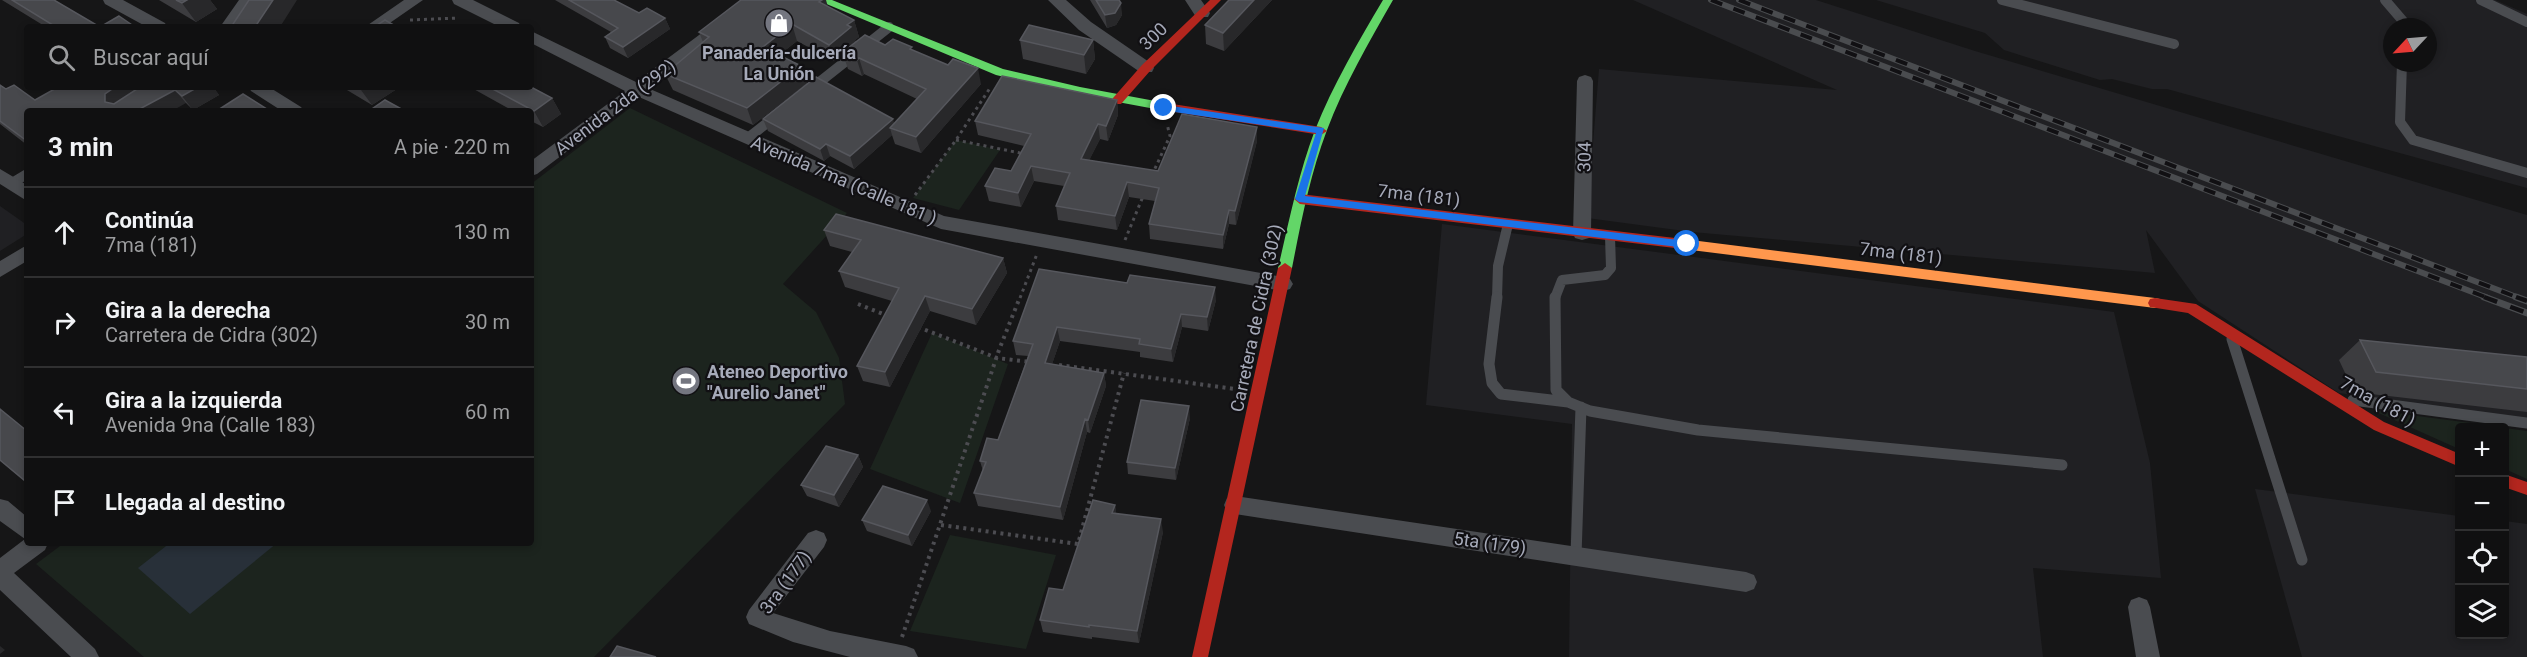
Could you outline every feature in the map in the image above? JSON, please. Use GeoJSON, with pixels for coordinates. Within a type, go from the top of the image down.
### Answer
{"type":"FeatureCollection","features":[{"type":"Feature","properties":{"kind":"street"},"geometry":{"type":"LineString","coordinates":[[111,0],[154,24]]}},
{"type":"Feature","properties":{"kind":"street"},"geometry":{"type":"LineString","coordinates":[[230,24],[247,0]]}},
{"type":"Feature","properties":{"kind":"street"},"geometry":{"type":"LineString","coordinates":[[377,24],[414,0]]}},
{"type":"Feature","properties":{"kind":"street"},"geometry":{"type":"LineString","coordinates":[[460,0],[507,24]]}},
{"type":"Feature","properties":{"kind":"street","name":"Avenida 2da (292)"},"geometry":{"type":"LineString","coordinates":[[534,168],[756,0]]}},
{"type":"Feature","properties":{"kind":"street"},"geometry":{"type":"LineString","coordinates":[[822,0],[1000,72],[1117,101],[1321,130]]}},
{"type":"Feature","properties":{"kind":"street"},"geometry":{"type":"LineString","coordinates":[[1056,0],[1085,26],[1146,68]]}},
{"type":"Feature","properties":{"kind":"street","name":"300"},"geometry":{"type":"LineString","coordinates":[[1117,101],[1197,7],[1216,0]]}},
{"type":"Feature","properties":{"kind":"street","name":"Carretera de Cidra (302)"},"geometry":{"type":"LineString","coordinates":[[1200,657],[1283,284],[1299,199],[1321,130],[1351,64],[1388,0]]}},
{"type":"Feature","properties":{"kind":"street","name":"Avenida 7ma (Calle 181 )"},"geometry":{"type":"LineString","coordinates":[[534,38],[637,90],[940,222],[1283,284]]}},
{"type":"Feature","properties":{"kind":"street","name":"304"},"geometry":{"type":"LineString","coordinates":[[1582,233],[1585,81]]}},
{"type":"Feature","properties":{"kind":"street"},"geometry":{"type":"LineString","coordinates":[[252,106],[269,90],[291,108]]}},
{"type":"Feature","properties":{"kind":"street","name":"7ma (181)"},"geometry":{"type":"LineString","coordinates":[[1299,199],[2191,308],[2379,426],[2455,459]]}},
{"type":"Feature","properties":{"kind":"street"},"geometry":{"type":"LineString","coordinates":[[0,270],[24,254]]}},
{"type":"Feature","properties":{"kind":"street"},"geometry":{"type":"LineString","coordinates":[[2509,482],[2527,489]]}},
{"type":"Feature","properties":{"kind":"street","name":"5ta (179)"},"geometry":{"type":"LineString","coordinates":[[1234,505],[1746,582]]}},
{"type":"Feature","properties":{"kind":"street"},"geometry":{"type":"LineString","coordinates":[[0,508],[24,528]]}},
{"type":"Feature","properties":{"kind":"street","name":"3ra (177)"},"geometry":{"type":"LineString","coordinates":[[816,540],[757,617],[812,639],[901,656]]}},
{"type":"Feature","properties":{"kind":"street"},"geometry":{"type":"LineString","coordinates":[[33,546],[0,573],[87,657]]}},
{"type":"Feature","properties":{"kind":"street"},"geometry":{"type":"LineString","coordinates":[[2139,607],[2148,657]]}},
{"type":"Feature","properties":{"kind":"lane"},"geometry":{"type":"LineString","coordinates":[[2002,0],[2174,44]]}},
{"type":"Feature","properties":{"kind":"lane"},"geometry":{"type":"LineString","coordinates":[[2385,0],[2400,18]]}},
{"type":"Feature","properties":{"kind":"lane"},"geometry":{"type":"LineString","coordinates":[[2481,0],[2527,22]]}},
{"type":"Feature","properties":{"kind":"lane"},"geometry":{"type":"LineString","coordinates":[[801,96],[890,27]]}},
{"type":"Feature","properties":{"kind":"lane"},"geometry":{"type":"LineString","coordinates":[[2402,72],[2400,122],[2413,140],[2527,173]]}},
{"type":"Feature","properties":{"kind":"lane"},"geometry":{"type":"LineString","coordinates":[[748,138],[783,110]]}},
{"type":"Feature","properties":{"kind":"lane"},"geometry":{"type":"LineString","coordinates":[[1508,224],[1498,266],[1497,303],[1488,364],[1492,383],[1501,394],[1568,402],[1590,411],[1698,430],[2062,465]]}},
{"type":"Feature","properties":{"kind":"lane"},"geometry":{"type":"LineString","coordinates":[[1568,402],[1556,390],[1555,294],[1562,280],[1605,275],[1611,268],[1610,236]]}},
{"type":"Feature","properties":{"kind":"lane"},"geometry":{"type":"LineString","coordinates":[[2230,333],[2302,560]]}},
{"type":"Feature","properties":{"kind":"lane"},"geometry":{"type":"LineString","coordinates":[[2332,397],[2527,423]]}},
{"type":"Feature","properties":{"kind":"lane"},"geometry":{"type":"LineString","coordinates":[[1576,556],[1581,407]]}},
{"type":"Feature","properties":{"kind":"path"},"geometry":{"type":"LineString","coordinates":[[392,14],[412,21],[441,20],[486,13]]}},
{"type":"Feature","properties":{"kind":"path"},"geometry":{"type":"LineString","coordinates":[[905,207],[956,140],[1000,72]]}},
{"type":"Feature","properties":{"kind":"path"},"geometry":{"type":"LineString","coordinates":[[1151,176],[1170,136],[1164,108]]}},
{"type":"Feature","properties":{"kind":"path"},"geometry":{"type":"LineString","coordinates":[[956,140],[1028,154]]}},
{"type":"Feature","properties":{"kind":"path"},"geometry":{"type":"LineString","coordinates":[[1119,255],[1147,186]]}},
{"type":"Feature","properties":{"kind":"path"},"geometry":{"type":"LineString","coordinates":[[901,656],[940,525],[996,358],[1042,241]]}},
{"type":"Feature","properties":{"kind":"path"},"geometry":{"type":"LineString","coordinates":[[858,304],[890,316]]}},
{"type":"Feature","properties":{"kind":"path"},"geometry":{"type":"LineString","coordinates":[[912,325],[996,358],[1031,362]]}},
{"type":"Feature","properties":{"kind":"path"},"geometry":{"type":"LineString","coordinates":[[1054,365],[1258,393]]}},
{"type":"Feature","properties":{"kind":"path"},"geometry":{"type":"LineString","coordinates":[[940,525],[1078,544],[1124,373]]}},
{"type":"Feature","properties":{"kind":"shaded area"},"geometry":{"type":"Polygon","coordinates":[[[1633,0],[1816,0],[1975,51],[2527,215],[2527,420],[2339,393],[2198,301],[2146,230],[2155,273],[1692,232],[1587,218],[1599,69],[1837,90],[1633,0]]]}},
{"type":"Feature","properties":{"kind":"shaded area"},"geometry":{"type":"Polygon","coordinates":[[[1876,0],[2495,0],[2527,14],[2527,188],[2167,89],[2152,89],[2112,79],[2100,80],[2004,50],[1985,33],[1876,0]]]}},
{"type":"Feature","properties":{"kind":"shaded area","name":"Ateneo Deportivo \"Aurelio Janet\""},"geometry":{"type":"Polygon","coordinates":[[[630,108],[847,213],[783,284],[816,312],[839,358],[845,404],[594,657],[144,657],[36,564],[60,546],[534,546],[534,182],[630,108]]]}},
{"type":"Feature","properties":{"kind":"shaded area"},"geometry":{"type":"Polygon","coordinates":[[[956,140],[1000,150],[959,210],[913,198],[956,140]]]}},
{"type":"Feature","properties":{"kind":"shaded area"},"geometry":{"type":"Polygon","coordinates":[[[0,206],[24,223],[24,236],[0,251],[0,206]]]}},
{"type":"Feature","properties":{"kind":"shaded area"},"geometry":{"type":"Polygon","coordinates":[[[1442,224],[2114,312],[2150,463],[2161,578],[2033,568],[2043,657],[1569,657],[1572,424],[1426,405],[1442,224]]]}},
{"type":"Feature","properties":{"kind":"shaded area"},"geometry":{"type":"Polygon","coordinates":[[[932,333],[1008,364],[960,503],[870,469],[932,333]]]}},
{"type":"Feature","properties":{"kind":"shaded area"},"geometry":{"type":"Polygon","coordinates":[[[2372,410],[2471,423],[2455,423],[2455,447],[2372,410]]]}},
{"type":"Feature","properties":{"kind":"shaded area"},"geometry":{"type":"Polygon","coordinates":[[[2509,429],[2527,431],[2527,479],[2509,471],[2509,429]]]}},
{"type":"Feature","properties":{"kind":"shaded area"},"geometry":{"type":"Polygon","coordinates":[[[2255,489],[2455,515],[2455,639],[2509,639],[2509,522],[2527,524],[2527,657],[2302,657],[2255,489]]]}},
{"type":"Feature","properties":{"kind":"shaded area"},"geometry":{"type":"Polygon","coordinates":[[[950,535],[1056,555],[1026,649],[910,631],[950,535]]]}},
{"type":"Feature","properties":{"kind":"shaded area"},"geometry":{"type":"Polygon","coordinates":[[[166,546],[273,546],[190,614],[138,568],[166,546]]]}},
{"type":"Feature","properties":{"kind":"building"},"geometry":{"type":"Polygon","coordinates":[[[12,0],[54,0],[95,24],[51,24],[12,0]]]}},
{"type":"Feature","properties":{"kind":"building"},"geometry":{"type":"Polygon","coordinates":[[[249,0],[273,0],[257,24],[233,24],[249,0]]]}},
{"type":"Feature","properties":{"kind":"building"},"geometry":{"type":"Polygon","coordinates":[[[569,0],[614,0],[639,13],[647,8],[665,18],[623,47],[605,37],[618,28],[569,0]]]}},
{"type":"Feature","properties":{"kind":"building"},"geometry":{"type":"Polygon","coordinates":[[[741,0],[822,0],[819,2],[854,20],[847,25],[851,27],[829,45],[792,24],[763,47],[801,66],[747,108],[665,74],[709,37],[699,32],[741,0]]]}},
{"type":"Feature","properties":{"kind":"building"},"geometry":{"type":"Polygon","coordinates":[[[1096,0],[1119,0],[1121,3],[1115,13],[1105,15],[1096,0]]]}},
{"type":"Feature","properties":{"kind":"building"},"geometry":{"type":"Polygon","coordinates":[[[1229,0],[1254,0],[1223,33],[1205,25],[1229,0]]]}},
{"type":"Feature","properties":{"kind":"building"},"geometry":{"type":"Polygon","coordinates":[[[119,16],[131,24],[105,24],[119,16]]]}},
{"type":"Feature","properties":{"kind":"building"},"geometry":{"type":"Polygon","coordinates":[[[385,20],[392,24],[379,24],[385,20]]]}},
{"type":"Feature","properties":{"kind":"building"},"geometry":{"type":"Polygon","coordinates":[[[1029,25],[1093,40],[1084,55],[1020,40],[1029,25]]]}},
{"type":"Feature","properties":{"kind":"building"},"geometry":{"type":"Polygon","coordinates":[[[865,35],[885,45],[893,39],[948,65],[953,59],[978,68],[916,137],[890,128],[926,89],[843,52],[865,35]]]}},
{"type":"Feature","properties":{"kind":"building"},"geometry":{"type":"Polygon","coordinates":[[[1002,76],[1117,100],[1106,126],[1098,124],[1081,159],[1158,171],[1182,114],[1257,127],[1235,211],[1229,210],[1223,235],[1149,224],[1159,188],[1127,182],[1115,216],[1056,206],[1070,173],[1031,166],[1018,193],[985,186],[995,168],[1011,171],[1031,134],[975,121],[1002,76]]]}},
{"type":"Feature","properties":{"kind":"building"},"geometry":{"type":"Polygon","coordinates":[[[816,77],[893,119],[850,156],[826,144],[820,149],[763,119],[816,77]]]}},
{"type":"Feature","properties":{"kind":"building"},"geometry":{"type":"Polygon","coordinates":[[[0,85],[6,89],[14,85],[35,100],[53,90],[111,90],[105,94],[105,102],[114,104],[135,90],[175,90],[142,108],[24,108],[24,139],[0,121],[0,85]]]}},
{"type":"Feature","properties":{"kind":"building"},"geometry":{"type":"Polygon","coordinates":[[[534,89],[552,98],[534,111],[534,108],[528,108],[495,90],[534,89]]]}},
{"type":"Feature","properties":{"kind":"building"},"geometry":{"type":"Polygon","coordinates":[[[175,90],[193,90],[182,96],[175,90]]]}},
{"type":"Feature","properties":{"kind":"building"},"geometry":{"type":"Polygon","coordinates":[[[243,94],[265,108],[221,108],[243,94]]]}},
{"type":"Feature","properties":{"kind":"building"},"geometry":{"type":"Polygon","coordinates":[[[385,100],[400,108],[373,108],[385,100]]]}},
{"type":"Feature","properties":{"kind":"building"},"geometry":{"type":"Polygon","coordinates":[[[836,214],[1003,258],[972,309],[925,296],[885,372],[857,366],[899,288],[839,271],[861,240],[824,230],[836,214]]]}},
{"type":"Feature","properties":{"kind":"building"},"geometry":{"type":"Polygon","coordinates":[[[1039,269],[1127,283],[1130,275],[1215,287],[1207,317],[1181,314],[1171,349],[1139,344],[1140,339],[1057,327],[1045,363],[1104,373],[1088,420],[1085,419],[1060,507],[974,493],[986,462],[980,461],[987,438],[998,440],[1033,344],[1013,341],[1039,269]]]}},
{"type":"Feature","properties":{"kind":"building"},"geometry":{"type":"Polygon","coordinates":[[[2360,340],[2527,357],[2527,389],[2376,372],[2360,340]]]}},
{"type":"Feature","properties":{"kind":"building"},"geometry":{"type":"Polygon","coordinates":[[[1141,400],[1189,406],[1175,468],[1127,462],[1141,400]]]}},
{"type":"Feature","properties":{"kind":"building"},"geometry":{"type":"Polygon","coordinates":[[[0,409],[24,429],[24,480],[0,460],[0,409]]]}},
{"type":"Feature","properties":{"kind":"building"},"geometry":{"type":"Polygon","coordinates":[[[826,446],[858,455],[834,495],[801,485],[826,446]]]}},
{"type":"Feature","properties":{"kind":"building"},"geometry":{"type":"Polygon","coordinates":[[[883,486],[927,500],[908,535],[862,520],[883,486]]]}},
{"type":"Feature","properties":{"kind":"building"},"geometry":{"type":"Polygon","coordinates":[[[1093,500],[1115,505],[1112,513],[1161,519],[1137,631],[1040,620],[1049,588],[1063,590],[1093,500]]]}},
{"type":"Feature","properties":{"kind":"building"},"geometry":{"type":"Polygon","coordinates":[[[617,646],[656,657],[610,657],[617,646]]]}},
{"type":"Feature","properties":{"kind":"railway"},"geometry":{"type":"LineString","coordinates":[[1711,0],[2488,298]]}},
{"type":"Feature","properties":{"kind":"railway"},"geometry":{"type":"LineString","coordinates":[[1739,0],[2519,298]]}},
{"type":"Feature","properties":{"kind":"railway"},"geometry":{"type":"LineString","coordinates":[[2484,297],[2527,313]]}},
{"type":"Feature","properties":{"kind":"railway"},"geometry":{"type":"LineString","coordinates":[[2516,297],[2527,301]]}},
{"type":"Feature","properties":{"kind":"traffic: fast"},"geometry":{"type":"LineString","coordinates":[[822,0],[1000,72],[1080,91],[1166,107]]}},
{"type":"Feature","properties":{"kind":"traffic: fast"},"geometry":{"type":"LineString","coordinates":[[1285,268],[1305,181],[1321,130],[1352,64],[1388,0]]}},
{"type":"Feature","properties":{"kind":"traffic: slow"},"geometry":{"type":"LineString","coordinates":[[1675,243],[2155,303]]}},
{"type":"Feature","properties":{"kind":"traffic: jam"},"geometry":{"type":"LineString","coordinates":[[1117,101],[1146,68],[1216,0]]}},
{"type":"Feature","properties":{"kind":"traffic: jam"},"geometry":{"type":"LineString","coordinates":[[1166,107],[1321,131]]}},
{"type":"Feature","properties":{"kind":"traffic: jam"},"geometry":{"type":"LineString","coordinates":[[1300,199],[1675,243]]}},
{"type":"Feature","properties":{"kind":"traffic: jam"},"geometry":{"type":"LineString","coordinates":[[1200,657],[1285,268]]}},
{"type":"Feature","properties":{"kind":"traffic: jam"},"geometry":{"type":"LineString","coordinates":[[2155,303],[2191,308],[2379,426],[2455,459]]}},
{"type":"Feature","properties":{"kind":"traffic: jam"},"geometry":{"type":"LineString","coordinates":[[2509,482],[2527,489]]}},
{"type":"Feature","properties":{"kind":"place","name":"Panadería-dulcería La Unión"},"geometry":{"type":"Point","coordinates":[779,23]}},
{"type":"Feature","properties":{"kind":"place","name":"Ateneo Deportivo \"Aurelio Janet\""},"geometry":{"type":"Point","coordinates":[686,381]}},
{"type":"Feature","properties":{"kind":"route"},"geometry":{"type":"LineString","coordinates":[[1164,108],[1321,130],[1299,199],[1687,244]]}}]}
